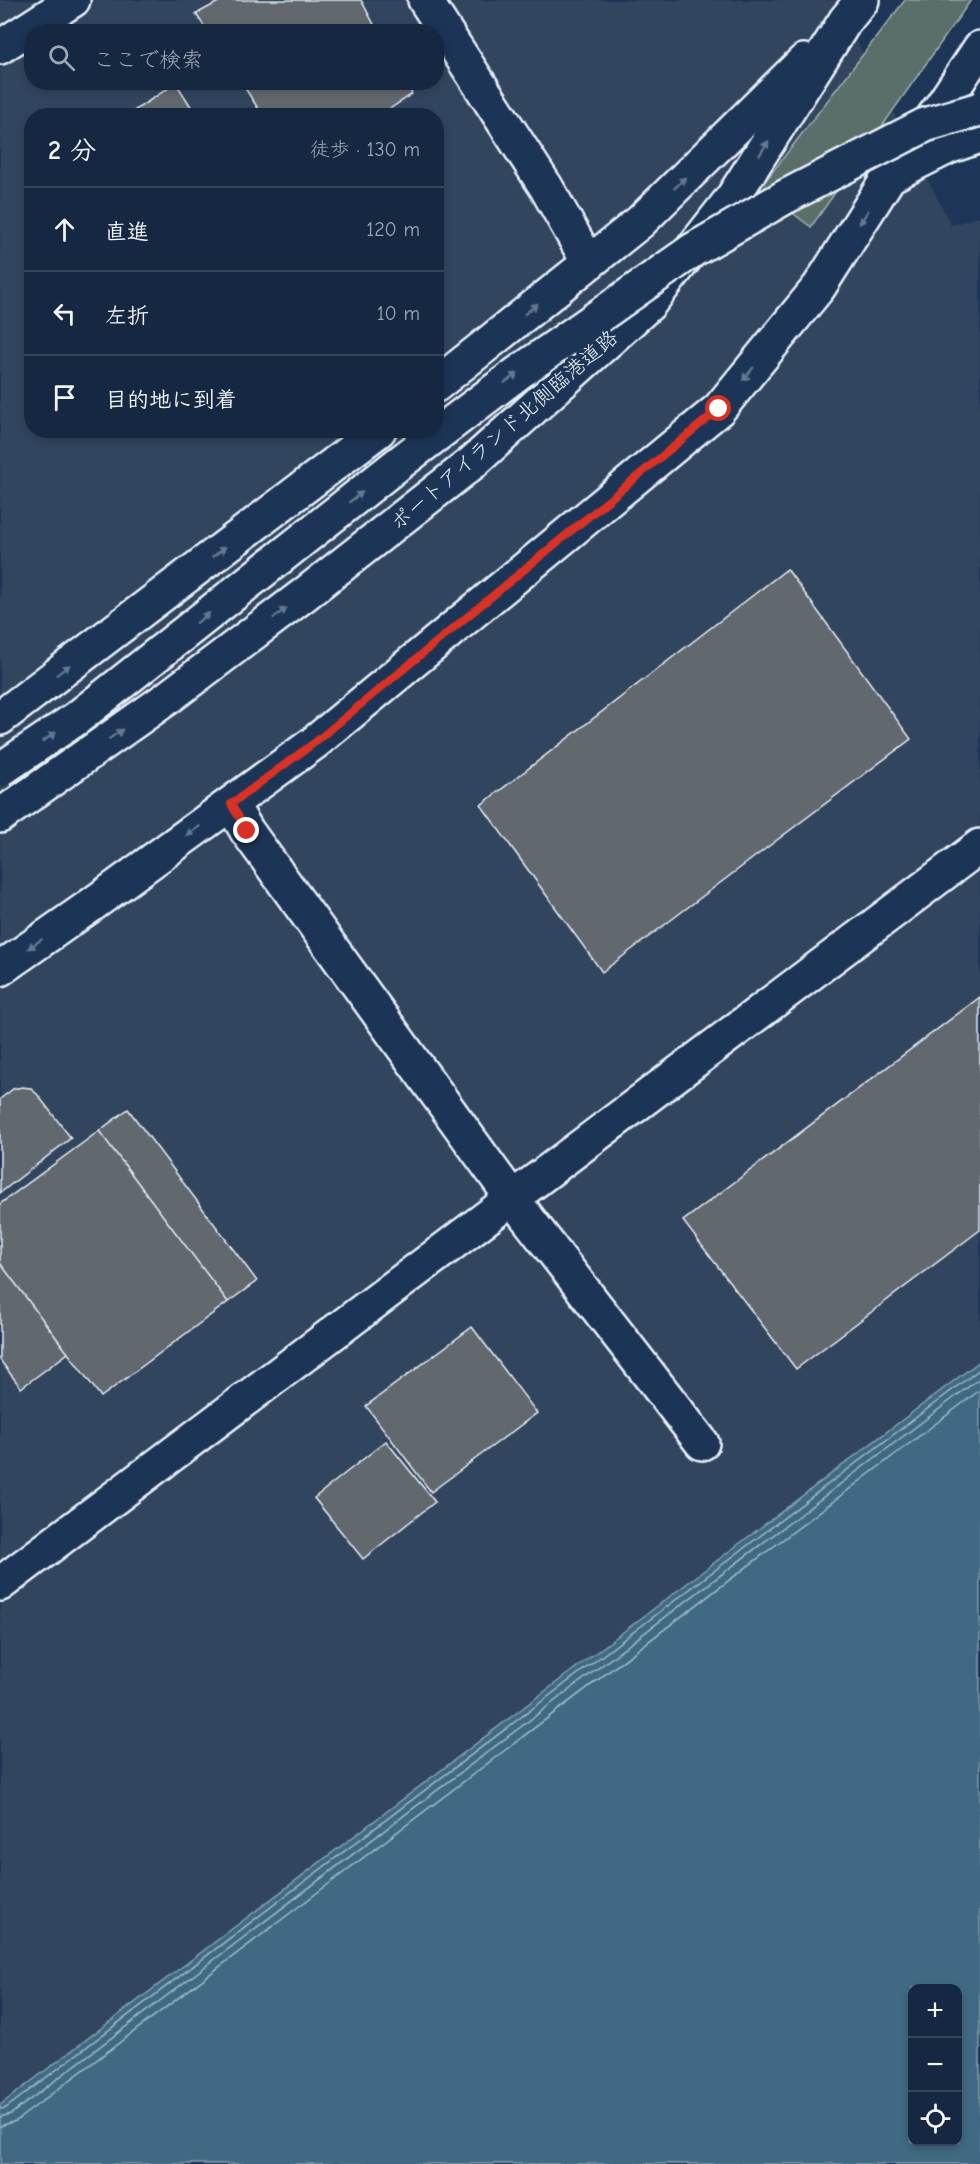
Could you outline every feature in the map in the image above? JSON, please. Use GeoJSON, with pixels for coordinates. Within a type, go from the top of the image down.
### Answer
{"type":"FeatureCollection","features":[{"type":"Feature","properties":{"kind":"street"},"geometry":{"type":"LineString","coordinates":[[36,24],[73,0]]}},
{"type":"Feature","properties":{"kind":"street"},"geometry":{"type":"LineString","coordinates":[[425,0],[441,24]]}},
{"type":"Feature","properties":{"kind":"street"},"geometry":{"type":"LineString","coordinates":[[444,378],[640,222],[854,11]]}},
{"type":"Feature","properties":{"kind":"street","name":"ポートアイランド北側臨港道路"},"geometry":{"type":"LineString","coordinates":[[0,816],[166,699],[306,594],[472,463],[649,304],[733,197],[854,11]]}},
{"type":"Feature","properties":{"kind":"street"},"geometry":{"type":"LineString","coordinates":[[444,29],[546,187],[589,263]]}},
{"type":"Feature","properties":{"kind":"street"},"geometry":{"type":"LineString","coordinates":[[0,47],[24,32]]}},
{"type":"Feature","properties":{"kind":"street"},"geometry":{"type":"LineString","coordinates":[[974,58],[959,100],[970,127],[980,128]]}},
{"type":"Feature","properties":{"kind":"street"},"geometry":{"type":"LineString","coordinates":[[0,969],[314,743],[719,409],[819,287],[889,177],[974,58]]}},
{"type":"Feature","properties":{"kind":"street"},"geometry":{"type":"LineString","coordinates":[[444,429],[518,373],[693,250],[785,197],[925,125],[980,109]]}},
{"type":"Feature","properties":{"kind":"street"},"geometry":{"type":"LineString","coordinates":[[889,177],[948,147],[980,136]]}},
{"type":"Feature","properties":{"kind":"street"},"geometry":{"type":"LineString","coordinates":[[0,718],[368,438]]}},
{"type":"Feature","properties":{"kind":"street"},"geometry":{"type":"LineString","coordinates":[[0,770],[77,718],[432,438]]}},
{"type":"Feature","properties":{"kind":"street"},"geometry":{"type":"LineString","coordinates":[[231,804],[247,831],[512,1198],[702,1443]]}},
{"type":"Feature","properties":{"kind":"street"},"geometry":{"type":"LineString","coordinates":[[0,1584],[980,846]]}},
{"type":"Feature","properties":{"kind":"shaded area"},"geometry":{"type":"Polygon","coordinates":[[[0,0],[836,0],[951,225],[980,216],[980,1361],[0,2105],[0,0]]]}},
{"type":"Feature","properties":{"kind":"green space"},"geometry":{"type":"Polygon","coordinates":[[[905,0],[971,0],[811,227],[760,188],[905,0]]]}},
{"type":"Feature","properties":{"kind":"water"},"geometry":{"type":"Polygon","coordinates":[[[980,1361],[980,2164],[0,2164],[0,2105],[980,1361]]]}},
{"type":"Feature","properties":{"kind":"building"},"geometry":{"type":"Polygon","coordinates":[[[222,0],[361,0],[374,24],[203,24],[196,14],[222,0]]]}},
{"type":"Feature","properties":{"kind":"building"},"geometry":{"type":"Polygon","coordinates":[[[165,90],[180,90],[192,108],[138,108],[165,90]]]}},
{"type":"Feature","properties":{"kind":"building"},"geometry":{"type":"Polygon","coordinates":[[[246,90],[410,90],[412,94],[391,108],[258,108],[246,90]]]}},
{"type":"Feature","properties":{"kind":"building"},"geometry":{"type":"Polygon","coordinates":[[[787,569],[911,739],[602,972],[481,805],[787,569]]]}},
{"type":"Feature","properties":{"kind":"building"},"geometry":{"type":"Polygon","coordinates":[[[980,997],[980,1230],[796,1369],[683,1221],[980,997]]]}},
{"type":"Feature","properties":{"kind":"building"},"geometry":{"type":"Polygon","coordinates":[[[30,1088],[37,1094],[71,1138],[0,1193],[0,1099],[13,1089],[30,1088]]]}},
{"type":"Feature","properties":{"kind":"building"},"geometry":{"type":"Polygon","coordinates":[[[128,1109],[257,1281],[228,1302],[99,1131],[128,1109]]]}},
{"type":"Feature","properties":{"kind":"building"},"geometry":{"type":"Polygon","coordinates":[[[99,1131],[228,1302],[101,1397],[0,1263],[0,1204],[99,1131]]]}},
{"type":"Feature","properties":{"kind":"building"},"geometry":{"type":"Polygon","coordinates":[[[0,1263],[68,1353],[21,1388],[0,1360],[0,1263]]]}},
{"type":"Feature","properties":{"kind":"building"},"geometry":{"type":"Polygon","coordinates":[[[472,1327],[537,1413],[431,1492],[366,1406],[472,1327]]]}},
{"type":"Feature","properties":{"kind":"building"},"geometry":{"type":"Polygon","coordinates":[[[386,1441],[435,1502],[363,1559],[314,1498],[386,1441]]]}},
{"type":"Feature","properties":{"kind":"route"},"geometry":{"type":"LineString","coordinates":[[247,831],[231,804],[314,743],[719,409]]}}]}
